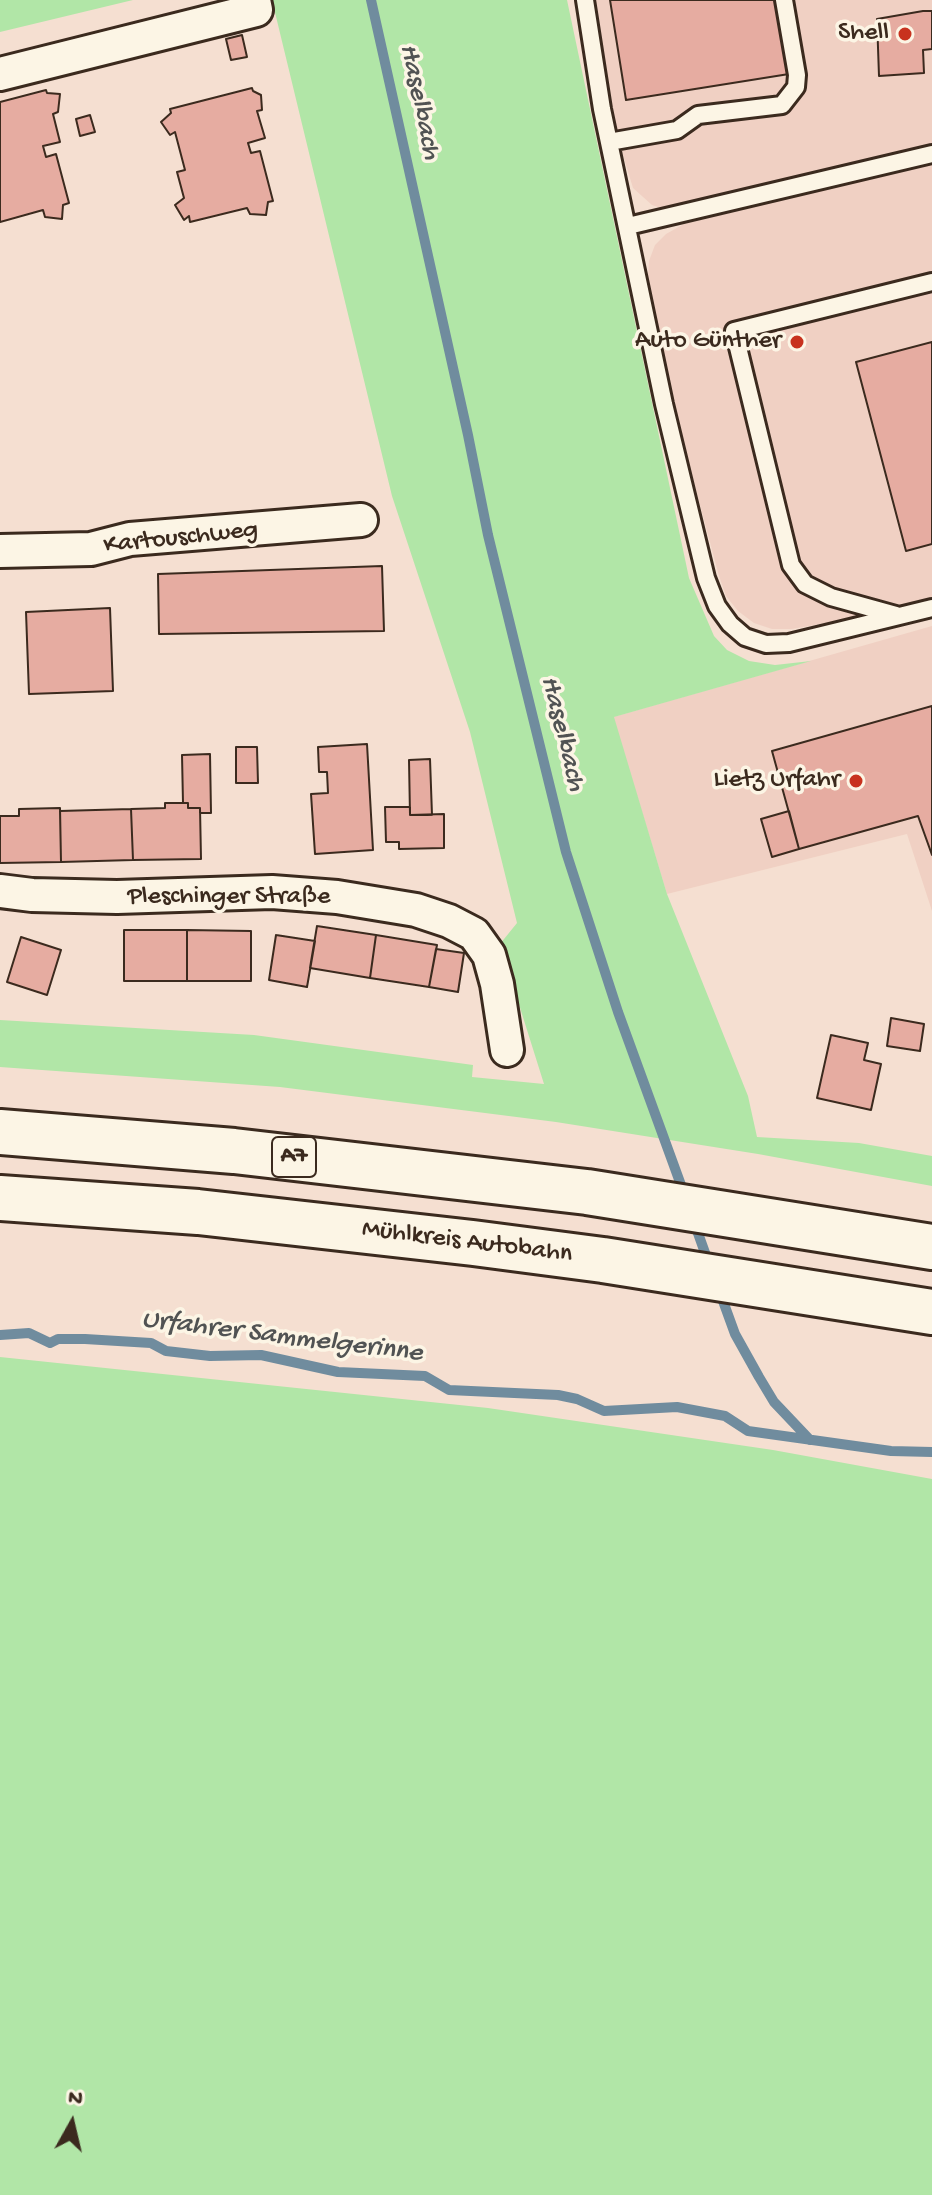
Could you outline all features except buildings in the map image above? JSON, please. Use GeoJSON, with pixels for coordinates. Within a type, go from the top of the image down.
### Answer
{"type":"FeatureCollection","features":[{"type":"Feature","properties":{"kind":"highway","name":"A7"},"geometry":{"type":"LineString","coordinates":[[0,1132],[234,1151],[587,1192],[932,1247]]}},
{"type":"Feature","properties":{"kind":"highway","name":"Mühlkreis Autobahn"},"geometry":{"type":"LineString","coordinates":[[0,1198],[297,1222],[603,1260],[932,1312]]}},
{"type":"Feature","properties":{"kind":"street"},"geometry":{"type":"LineString","coordinates":[[0,74],[256,10],[254,0]]}},
{"type":"Feature","properties":{"kind":"street","name":"Kartouschweg"},"geometry":{"type":"LineString","coordinates":[[0,551],[91,549],[130,539],[361,520]]}},
{"type":"Feature","properties":{"kind":"street","name":"Pleschinger Straße"},"geometry":{"type":"LineString","coordinates":[[0,891],[117,897],[272,892],[337,897],[416,910],[449,921],[474,934],[489,955],[497,984],[507,1050]]}},
{"type":"Feature","properties":{"kind":"lane"},"geometry":{"type":"LineString","coordinates":[[585,0],[609,142],[664,404],[706,578],[717,606],[730,624],[745,637],[766,644],[789,643],[932,608]]}},
{"type":"Feature","properties":{"kind":"lane"},"geometry":{"type":"LineString","coordinates":[[609,142],[677,130],[698,115],[782,105],[796,87],[797,75],[784,0]]}},
{"type":"Feature","properties":{"kind":"lane"},"geometry":{"type":"LineString","coordinates":[[628,226],[932,154]]}},
{"type":"Feature","properties":{"kind":"lane"},"geometry":{"type":"LineString","coordinates":[[899,616],[831,597],[805,584],[791,565],[734,331],[932,282]]}},
{"type":"Feature","properties":{"kind":"shaded area"},"geometry":{"type":"Polygon","coordinates":[[[593,0],[932,0],[932,144],[664,209],[652,205],[633,188],[608,106],[593,0]]]}},
{"type":"Feature","properties":{"kind":"shaded area","name":"Auto Günther"},"geometry":{"type":"Polygon","coordinates":[[[932,163],[932,597],[843,620],[792,629],[772,629],[754,623],[738,611],[726,596],[674,408],[648,276],[655,245],[666,234],[684,224],[932,163]]]}},
{"type":"Feature","properties":{"kind":"shaded area"},"geometry":{"type":"Polygon","coordinates":[[[932,626],[932,911],[907,834],[667,894],[613,717],[932,626]]]}},
{"type":"Feature","properties":{"kind":"green space"},"geometry":{"type":"Polygon","coordinates":[[[0,0],[133,0],[0,32],[0,0]]]}},
{"type":"Feature","properties":{"kind":"green space"},"geometry":{"type":"Polygon","coordinates":[[[272,0],[567,0],[689,578],[714,636],[727,650],[749,661],[775,665],[811,661],[614,717],[667,894],[748,1096],[757,1137],[859,1143],[932,1156],[932,1186],[556,1122],[280,1087],[0,1067],[0,1020],[254,1035],[473,1065],[472,1077],[544,1084],[500,944],[517,923],[470,732],[392,496],[272,0]]]}},
{"type":"Feature","properties":{"kind":"green space"},"geometry":{"type":"Polygon","coordinates":[[[0,1357],[488,1408],[773,1450],[932,1479],[932,2195],[0,2195],[0,1357]]]}},
{"type":"Feature","properties":{"kind":"waterway","name":"Haselbach"},"geometry":{"type":"LineString","coordinates":[[371,0],[488,535],[566,852],[618,1012],[685,1196]]}},
{"type":"Feature","properties":{"kind":"waterway","name":"Haselbach"},"geometry":{"type":"LineString","coordinates":[[694,1222],[709,1264]]}},
{"type":"Feature","properties":{"kind":"waterway","name":"Haselbach"},"geometry":{"type":"LineString","coordinates":[[719,1290],[735,1334],[774,1402],[810,1440]]}},
{"type":"Feature","properties":{"kind":"waterway","name":"Urfahrer Sammelgerinne"},"geometry":{"type":"LineString","coordinates":[[0,1335],[29,1333],[50,1343],[58,1339],[151,1343],[166,1351],[210,1356],[261,1355],[338,1372],[425,1376],[449,1390],[558,1395],[577,1399],[604,1411],[677,1407],[725,1416],[748,1431],[891,1451],[932,1452]]}},
{"type":"Feature","properties":{"kind":"place","name":"Shell"},"geometry":{"type":"Point","coordinates":[905,34]}},
{"type":"Feature","properties":{"kind":"place","name":"Auto Günther"},"geometry":{"type":"Point","coordinates":[797,342]}},
{"type":"Feature","properties":{"kind":"place","name":"Lietz Urfahr"},"geometry":{"type":"Point","coordinates":[856,781]}}]}
